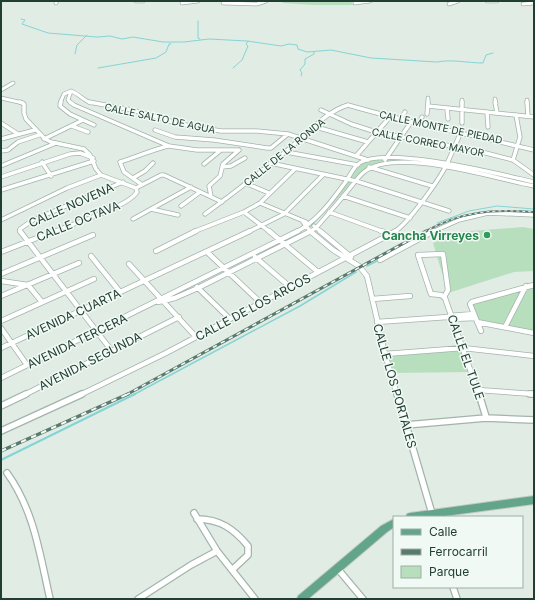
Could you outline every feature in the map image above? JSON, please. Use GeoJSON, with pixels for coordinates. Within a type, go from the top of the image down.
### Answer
{"type":"FeatureCollection","features":[{"type":"Feature","properties":{"kind":"main road"},"geometry":{"type":"LineString","coordinates":[[421,516],[534,500]]}},
{"type":"Feature","properties":{"kind":"main road"},"geometry":{"type":"LineString","coordinates":[[301,599],[337,568],[393,524]]}},
{"type":"Feature","properties":{"kind":"street"},"geometry":{"type":"LineString","coordinates":[[136,1],[143,1]]}},
{"type":"Feature","properties":{"kind":"street"},"geometry":{"type":"LineString","coordinates":[[182,3],[198,1]]}},
{"type":"Feature","properties":{"kind":"street"},"geometry":{"type":"LineString","coordinates":[[230,3],[234,1]]}},
{"type":"Feature","properties":{"kind":"street"},"geometry":{"type":"LineString","coordinates":[[223,3],[257,4],[266,1]]}},
{"type":"Feature","properties":{"kind":"street"},"geometry":{"type":"LineString","coordinates":[[355,3],[370,1]]}},
{"type":"Feature","properties":{"kind":"street"},"geometry":{"type":"LineString","coordinates":[[449,4],[458,1]]}},
{"type":"Feature","properties":{"kind":"street"},"geometry":{"type":"LineString","coordinates":[[487,1],[497,1]]}},
{"type":"Feature","properties":{"kind":"street"},"geometry":{"type":"LineString","coordinates":[[523,4],[534,3]]}},
{"type":"Feature","properties":{"kind":"street"},"geometry":{"type":"LineString","coordinates":[[1,90],[13,83]]}},
{"type":"Feature","properties":{"kind":"street"},"geometry":{"type":"LineString","coordinates":[[71,91],[64,94],[60,108],[66,113],[94,125]]}},
{"type":"Feature","properties":{"kind":"street"},"geometry":{"type":"LineString","coordinates":[[71,91],[68,100],[74,105],[127,130],[169,146],[182,149],[238,150]]}},
{"type":"Feature","properties":{"kind":"street","name":"CALLE SALTO DE AGUA"},"geometry":{"type":"LineString","coordinates":[[71,91],[77,93],[84,100],[92,103],[132,110],[195,127],[221,131],[288,134],[368,160]]}},
{"type":"Feature","properties":{"kind":"street"},"geometry":{"type":"LineString","coordinates":[[1,98],[22,102],[24,104],[24,114],[35,130],[44,139],[83,149],[90,154],[96,170],[102,175],[136,188]]}},
{"type":"Feature","properties":{"kind":"street"},"geometry":{"type":"LineString","coordinates":[[427,114],[428,98]]}},
{"type":"Feature","properties":{"kind":"street"},"geometry":{"type":"LineString","coordinates":[[495,99],[497,113]]}},
{"type":"Feature","properties":{"kind":"street"},"geometry":{"type":"LineString","coordinates":[[462,100],[462,124]]}},
{"type":"Feature","properties":{"kind":"street"},"geometry":{"type":"LineString","coordinates":[[527,100],[528,116]]}},
{"type":"Feature","properties":{"kind":"street","name":"CALLE DE LA RONDA"},"geometry":{"type":"LineString","coordinates":[[205,214],[286,152],[330,114],[342,106],[348,105]]}},
{"type":"Feature","properties":{"kind":"street","name":"CALLE MONTE DE PIEDAD"},"geometry":{"type":"LineString","coordinates":[[348,105],[400,120],[461,132],[519,145],[534,150]]}},
{"type":"Feature","properties":{"kind":"street"},"geometry":{"type":"LineString","coordinates":[[428,106],[534,117]]}},
{"type":"Feature","properties":{"kind":"street"},"geometry":{"type":"LineString","coordinates":[[447,108],[448,119]]}},
{"type":"Feature","properties":{"kind":"street","name":"CALLE CORREO MAYOR"},"geometry":{"type":"LineString","coordinates":[[321,110],[351,124],[376,132],[513,160],[534,175]]}},
{"type":"Feature","properties":{"kind":"street"},"geometry":{"type":"LineString","coordinates":[[400,120],[405,112]]}},
{"type":"Feature","properties":{"kind":"street"},"geometry":{"type":"LineString","coordinates":[[487,112],[488,128]]}},
{"type":"Feature","properties":{"kind":"street"},"geometry":{"type":"LineString","coordinates":[[513,160],[519,145],[520,137],[516,115]]}},
{"type":"Feature","properties":{"kind":"street"},"geometry":{"type":"LineString","coordinates":[[419,124],[422,116]]}},
{"type":"Feature","properties":{"kind":"street"},"geometry":{"type":"LineString","coordinates":[[356,156],[390,117]]}},
{"type":"Feature","properties":{"kind":"street"},"geometry":{"type":"LineString","coordinates":[[44,139],[83,120]]}},
{"type":"Feature","properties":{"kind":"street"},"geometry":{"type":"LineString","coordinates":[[164,300],[198,288],[316,228],[369,167],[385,160],[411,122]]}},
{"type":"Feature","properties":{"kind":"street"},"geometry":{"type":"LineString","coordinates":[[1,123],[12,128],[18,134]]}},
{"type":"Feature","properties":{"kind":"street"},"geometry":{"type":"LineString","coordinates":[[72,126],[88,132]]}},
{"type":"Feature","properties":{"kind":"street"},"geometry":{"type":"LineString","coordinates":[[316,127],[368,142]]}},
{"type":"Feature","properties":{"kind":"street"},"geometry":{"type":"LineString","coordinates":[[1,138],[35,130]]}},
{"type":"Feature","properties":{"kind":"street"},"geometry":{"type":"LineString","coordinates":[[155,130],[175,137],[214,140],[271,148],[288,134]]}},
{"type":"Feature","properties":{"kind":"street","name":"CALLE DE LOS ARCOS"},"geometry":{"type":"LineString","coordinates":[[1,431],[166,353],[344,258],[351,258],[403,226],[446,166],[461,132]]}},
{"type":"Feature","properties":{"kind":"street"},"geometry":{"type":"LineString","coordinates":[[1,151],[8,150],[17,142],[39,135]]}},
{"type":"Feature","properties":{"kind":"street"},"geometry":{"type":"LineString","coordinates":[[1,166],[56,143]]}},
{"type":"Feature","properties":{"kind":"street"},"geometry":{"type":"LineString","coordinates":[[211,196],[209,186],[220,176],[222,166],[245,145]]}},
{"type":"Feature","properties":{"kind":"street"},"geometry":{"type":"LineString","coordinates":[[142,184],[123,171],[119,164],[120,162],[145,154],[157,148],[169,146]]}},
{"type":"Feature","properties":{"kind":"street"},"geometry":{"type":"LineString","coordinates":[[204,164],[221,150]]}},
{"type":"Feature","properties":{"kind":"street"},"geometry":{"type":"LineString","coordinates":[[286,152],[358,165]]}},
{"type":"Feature","properties":{"kind":"street"},"geometry":{"type":"LineString","coordinates":[[1,177],[42,162],[76,153],[93,159]]}},
{"type":"Feature","properties":{"kind":"street"},"geometry":{"type":"LineString","coordinates":[[222,166],[231,166],[244,158]]}},
{"type":"Feature","properties":{"kind":"street"},"geometry":{"type":"LineString","coordinates":[[1,190],[51,176],[93,159]]}},
{"type":"Feature","properties":{"kind":"street"},"geometry":{"type":"LineString","coordinates":[[164,300],[194,283],[280,240],[305,224],[310,223],[348,179],[358,165],[368,160],[426,163],[534,182]]}},
{"type":"Feature","properties":{"kind":"street"},"geometry":{"type":"LineString","coordinates":[[42,162],[51,176]]}},
{"type":"Feature","properties":{"kind":"street"},"geometry":{"type":"LineString","coordinates":[[133,178],[143,173],[153,163]]}},
{"type":"Feature","properties":{"kind":"street"},"geometry":{"type":"LineString","coordinates":[[270,163],[356,181],[450,211]]}},
{"type":"Feature","properties":{"kind":"street"},"geometry":{"type":"LineString","coordinates":[[446,166],[534,186]]}},
{"type":"Feature","properties":{"kind":"street"},"geometry":{"type":"LineString","coordinates":[[369,167],[432,186]]}},
{"type":"Feature","properties":{"kind":"street"},"geometry":{"type":"LineString","coordinates":[[156,251],[186,236],[244,212],[260,202],[295,169]]}},
{"type":"Feature","properties":{"kind":"street"},"geometry":{"type":"LineString","coordinates":[[1,220],[67,188],[102,175]]}},
{"type":"Feature","properties":{"kind":"street","name":"CALLE OCTAVA"},"geometry":{"type":"LineString","coordinates":[[1,252],[121,205],[134,197],[137,192],[136,188],[159,175],[164,175],[191,187]]}},
{"type":"Feature","properties":{"kind":"street","name":"AVENIDA CUARTA"},"geometry":{"type":"LineString","coordinates":[[1,348],[207,252],[284,214],[323,175]]}},
{"type":"Feature","properties":{"kind":"street","name":"CALLE NOVENA"},"geometry":{"type":"LineString","coordinates":[[28,241],[20,232],[20,229],[26,224],[39,217],[123,182]]}},
{"type":"Feature","properties":{"kind":"street"},"geometry":{"type":"LineString","coordinates":[[245,183],[269,193]]}},
{"type":"Feature","properties":{"kind":"street"},"geometry":{"type":"LineString","coordinates":[[133,219],[191,187],[222,202]]}},
{"type":"Feature","properties":{"kind":"street"},"geometry":{"type":"LineString","coordinates":[[181,206],[200,192]]}},
{"type":"Feature","properties":{"kind":"street"},"geometry":{"type":"LineString","coordinates":[[343,196],[410,218]]}},
{"type":"Feature","properties":{"kind":"street"},"geometry":{"type":"LineString","coordinates":[[260,202],[305,224],[310,231],[344,258]]}},
{"type":"Feature","properties":{"kind":"street"},"geometry":{"type":"LineString","coordinates":[[151,209],[178,215]]}},
{"type":"Feature","properties":{"kind":"street"},"geometry":{"type":"LineString","coordinates":[[244,212],[262,225],[318,272]]}},
{"type":"Feature","properties":{"kind":"street"},"geometry":{"type":"LineString","coordinates":[[330,212],[390,234]]}},
{"type":"Feature","properties":{"kind":"street"},"geometry":{"type":"LineString","coordinates":[[380,260],[461,219],[490,213],[534,215]]}},
{"type":"Feature","properties":{"kind":"street","name":"CALLE LOS PORTALES"},"geometry":{"type":"LineString","coordinates":[[310,223],[361,266],[366,274],[385,354],[432,515]]}},
{"type":"Feature","properties":{"kind":"street"},"geometry":{"type":"LineString","coordinates":[[1,274],[93,235]]}},
{"type":"Feature","properties":{"kind":"street"},"geometry":{"type":"LineString","coordinates":[[28,241],[65,292],[111,350]]}},
{"type":"Feature","properties":{"kind":"street"},"geometry":{"type":"LineString","coordinates":[[207,252],[261,303]]}},
{"type":"Feature","properties":{"kind":"street"},"geometry":{"type":"LineString","coordinates":[[252,254],[290,287]]}},
{"type":"Feature","properties":{"kind":"street"},"geometry":{"type":"LineString","coordinates":[[443,254],[448,290],[444,297],[441,295],[430,294],[418,255],[443,254]]}},
{"type":"Feature","properties":{"kind":"street"},"geometry":{"type":"LineString","coordinates":[[91,256],[120,292]]}},
{"type":"Feature","properties":{"kind":"street"},"geometry":{"type":"LineString","coordinates":[[1,296],[79,262]]}},
{"type":"Feature","properties":{"kind":"street"},"geometry":{"type":"LineString","coordinates":[[129,264],[164,300],[196,337]]}},
{"type":"Feature","properties":{"kind":"street"},"geometry":{"type":"LineString","coordinates":[[1,321],[94,279]]}},
{"type":"Feature","properties":{"kind":"street"},"geometry":{"type":"LineString","coordinates":[[1,281],[28,285],[42,302]]}},
{"type":"Feature","properties":{"kind":"street"},"geometry":{"type":"LineString","coordinates":[[194,283],[230,319]]}},
{"type":"Feature","properties":{"kind":"street"},"geometry":{"type":"LineString","coordinates":[[481,331],[470,304],[472,302],[534,285]]}},
{"type":"Feature","properties":{"kind":"street"},"geometry":{"type":"LineString","coordinates":[[505,327],[526,286]]}},
{"type":"Feature","properties":{"kind":"street"},"geometry":{"type":"LineString","coordinates":[[372,299],[410,296]]}},
{"type":"Feature","properties":{"kind":"street","name":"CALLE EL TULE"},"geometry":{"type":"LineString","coordinates":[[444,297],[478,390],[486,417]]}},
{"type":"Feature","properties":{"kind":"street","name":"AVENIDA TERCERA"},"geometry":{"type":"LineString","coordinates":[[1,378],[154,303],[164,300]]}},
{"type":"Feature","properties":{"kind":"street","name":"AVENIDA SEGUNDA"},"geometry":{"type":"LineString","coordinates":[[1,406],[178,317]]}},
{"type":"Feature","properties":{"kind":"street"},"geometry":{"type":"LineString","coordinates":[[377,322],[451,317],[475,318],[505,327],[534,333]]}},
{"type":"Feature","properties":{"kind":"street"},"geometry":{"type":"LineString","coordinates":[[1,328],[26,365]]}},
{"type":"Feature","properties":{"kind":"street"},"geometry":{"type":"LineString","coordinates":[[385,354],[463,348],[534,356]]}},
{"type":"Feature","properties":{"kind":"street"},"geometry":{"type":"LineString","coordinates":[[478,390],[534,394]]}},
{"type":"Feature","properties":{"kind":"street"},"geometry":{"type":"LineString","coordinates":[[406,425],[486,417],[508,417],[534,420]]}},
{"type":"Feature","properties":{"kind":"street"},"geometry":{"type":"LineString","coordinates":[[7,473],[24,500],[38,544],[50,599]]}},
{"type":"Feature","properties":{"kind":"street"},"geometry":{"type":"LineString","coordinates":[[232,570],[248,555],[248,546],[238,533],[226,524],[195,516],[217,551],[232,570],[255,599]]}},
{"type":"Feature","properties":{"kind":"street"},"geometry":{"type":"LineString","coordinates":[[138,599],[191,565],[217,551]]}},
{"type":"Feature","properties":{"kind":"street"},"geometry":{"type":"LineString","coordinates":[[337,568],[363,599]]}},
{"type":"Feature","properties":{"kind":"street"},"geometry":{"type":"LineString","coordinates":[[453,588],[456,599]]}},
{"type":"Feature","properties":{"kind":"green space"},"geometry":{"type":"Polygon","coordinates":[[[286,1],[355,1],[351,3],[356,5],[282,3],[286,1]]]}},
{"type":"Feature","properties":{"kind":"green space"},"geometry":{"type":"Polygon","coordinates":[[[397,157],[444,164],[415,161],[395,161],[367,167],[310,228],[306,226],[346,180],[357,162],[397,157]]]}},
{"type":"Feature","properties":{"kind":"green space"},"geometry":{"type":"Polygon","coordinates":[[[523,227],[534,229],[534,271],[514,272],[448,293],[433,243],[458,232],[523,227]]]}},
{"type":"Feature","properties":{"kind":"green space"},"geometry":{"type":"Polygon","coordinates":[[[534,288],[534,332],[478,320],[472,303],[520,290],[534,288]]]}},
{"type":"Feature","properties":{"kind":"green space"},"geometry":{"type":"Polygon","coordinates":[[[461,349],[469,372],[394,373],[388,357],[461,349]]]}},
{"type":"Feature","properties":{"kind":"waterway"},"geometry":{"type":"LineString","coordinates":[[21,19],[25,20],[22,24],[48,33],[86,36]]}},
{"type":"Feature","properties":{"kind":"waterway"},"geometry":{"type":"LineString","coordinates":[[198,21],[198,38],[200,39]]}},
{"type":"Feature","properties":{"kind":"waterway"},"geometry":{"type":"LineString","coordinates":[[75,54],[77,45],[86,36]]}},
{"type":"Feature","properties":{"kind":"waterway"},"geometry":{"type":"LineString","coordinates":[[86,36],[110,36],[122,39],[133,37],[163,42],[184,42],[209,39],[248,41]]}},
{"type":"Feature","properties":{"kind":"waterway"},"geometry":{"type":"LineString","coordinates":[[233,68],[242,60],[248,46],[246,44],[248,41]]}},
{"type":"Feature","properties":{"kind":"waterway"},"geometry":{"type":"LineString","coordinates":[[248,41],[281,46],[289,44],[297,45],[298,49],[307,52],[331,50],[371,58],[437,62],[454,61],[483,63],[486,55],[493,53]]}},
{"type":"Feature","properties":{"kind":"waterway"},"geometry":{"type":"LineString","coordinates":[[98,68],[156,58],[166,52],[169,44],[171,44]]}},
{"type":"Feature","properties":{"kind":"waterway"},"geometry":{"type":"LineString","coordinates":[[301,76],[302,73],[300,70],[305,64],[305,59],[314,54],[314,52]]}},
{"type":"Feature","properties":{"kind":"waterway"},"geometry":{"type":"LineString","coordinates":[[437,223],[469,211],[497,206],[534,209]]}},
{"type":"Feature","properties":{"kind":"waterway"},"geometry":{"type":"LineString","coordinates":[[367,266],[379,260]]}},
{"type":"Feature","properties":{"kind":"waterway"},"geometry":{"type":"LineString","coordinates":[[133,395],[300,306],[356,272]]}},
{"type":"Feature","properties":{"kind":"waterway"},"geometry":{"type":"LineString","coordinates":[[1,460],[133,395]]}},
{"type":"Feature","properties":{"kind":"railway"},"geometry":{"type":"LineString","coordinates":[[426,231],[451,220],[478,213],[491,211],[534,212]]}},
{"type":"Feature","properties":{"kind":"railway"},"geometry":{"type":"LineString","coordinates":[[127,394],[426,231]]}},
{"type":"Feature","properties":{"kind":"railway"},"geometry":{"type":"LineString","coordinates":[[1,451],[127,394]]}},
{"type":"Feature","properties":{"kind":"place","name":"Cancha Virreyes"},"geometry":{"type":"Point","coordinates":[487,235]}}]}
